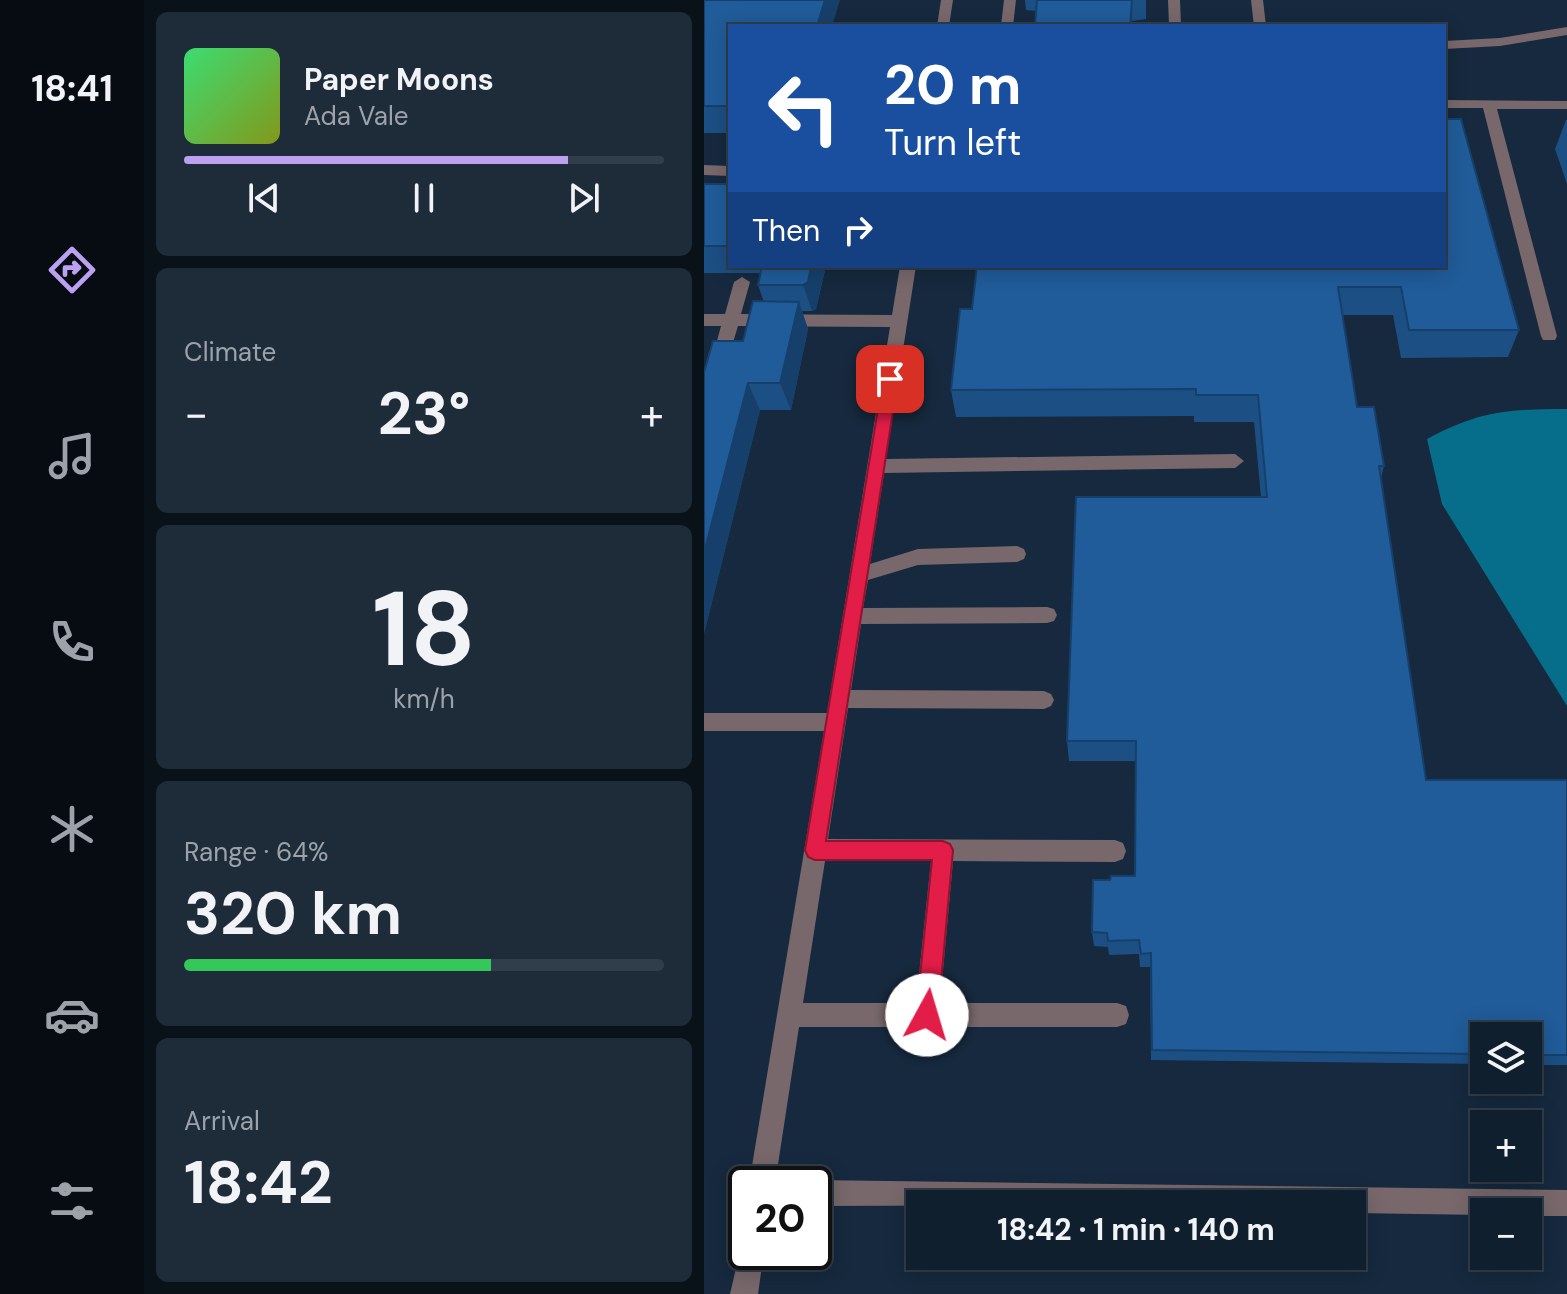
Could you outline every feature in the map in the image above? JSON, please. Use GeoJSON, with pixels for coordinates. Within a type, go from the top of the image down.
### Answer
{"type":"FeatureCollection","features":[{"type":"Feature","properties":{"kind":"street"},"geometry":{"type":"LineString","coordinates":[[943,24],[947,0]]}},
{"type":"Feature","properties":{"kind":"street"},"geometry":{"type":"LineString","coordinates":[[1007,24],[1010,0]]}},
{"type":"Feature","properties":{"kind":"street"},"geometry":{"type":"LineString","coordinates":[[1174,0],[1175,24]]}},
{"type":"Feature","properties":{"kind":"street"},"geometry":{"type":"LineString","coordinates":[[1257,0],[1260,24]]}},
{"type":"Feature","properties":{"kind":"street"},"geometry":{"type":"LineString","coordinates":[[1446,45],[1500,42],[1567,31]]}},
{"type":"Feature","properties":{"kind":"street"},"geometry":{"type":"LineString","coordinates":[[1446,104],[1567,105]]}},
{"type":"Feature","properties":{"kind":"street"},"geometry":{"type":"LineString","coordinates":[[1489,104],[1549,336]]}},
{"type":"Feature","properties":{"kind":"street"},"geometry":{"type":"LineString","coordinates":[[704,170],[728,171]]}},
{"type":"Feature","properties":{"kind":"street"},"geometry":{"type":"LineString","coordinates":[[765,1166],[908,268]]}},
{"type":"Feature","properties":{"kind":"street"},"geometry":{"type":"LineString","coordinates":[[720,359],[742,282]]}},
{"type":"Feature","properties":{"kind":"street"},"geometry":{"type":"LineString","coordinates":[[704,320],[900,321]]}},
{"type":"Feature","properties":{"kind":"street"},"geometry":{"type":"LineString","coordinates":[[876,466],[1235,461]]}},
{"type":"Feature","properties":{"kind":"street"},"geometry":{"type":"LineString","coordinates":[[859,575],[918,557],[1017,554]]}},
{"type":"Feature","properties":{"kind":"street"},"geometry":{"type":"LineString","coordinates":[[853,616],[1047,615]]}},
{"type":"Feature","properties":{"kind":"street"},"geometry":{"type":"LineString","coordinates":[[839,699],[1044,700]]}},
{"type":"Feature","properties":{"kind":"street"},"geometry":{"type":"LineString","coordinates":[[704,722],[836,722]]}},
{"type":"Feature","properties":{"kind":"street"},"geometry":{"type":"LineString","coordinates":[[815,850],[1115,851]]}},
{"type":"Feature","properties":{"kind":"street"},"geometry":{"type":"LineString","coordinates":[[927,1015],[943,850]]}},
{"type":"Feature","properties":{"kind":"street"},"geometry":{"type":"LineString","coordinates":[[789,1015],[1117,1015]]}},
{"type":"Feature","properties":{"kind":"street"},"geometry":{"type":"LineString","coordinates":[[832,1193],[1567,1203]]}},
{"type":"Feature","properties":{"kind":"street"},"geometry":{"type":"LineString","coordinates":[[744,1294],[748,1270]]}},
{"type":"Feature","properties":{"kind":"water"},"geometry":{"type":"Polygon","coordinates":[[[1567,409],[1567,706],[1442,504],[1427,439],[1479,417],[1528,410],[1567,409]]]}},
{"type":"Feature","properties":{"kind":"building"},"geometry":{"type":"Polygon","coordinates":[[[704,0],[825,0],[818,24],[728,24],[728,106],[704,106],[704,0]]]}},
{"type":"Feature","properties":{"kind":"building"},"geometry":{"type":"Polygon","coordinates":[[[1037,0],[1132,0],[1130,24],[1035,24],[1037,0]]]}},
{"type":"Feature","properties":{"kind":"building"},"geometry":{"type":"Polygon","coordinates":[[[1446,119],[1461,119],[1519,330],[1409,330],[1401,287],[1338,287],[1357,407],[1374,407],[1384,466],[1379,466],[1426,780],[1567,780],[1567,1055],[1542,1055],[1542,1022],[1470,1022],[1470,1054],[1152,1050],[1151,953],[1141,954],[1139,940],[1108,941],[1107,933],[1092,932],[1093,880],[1135,876],[1136,741],[1067,741],[1076,497],[1267,497],[1258,395],[1196,395],[1196,389],[951,390],[960,309],[972,309],[977,268],[1446,268],[1446,119]]]}},
{"type":"Feature","properties":{"kind":"building"},"geometry":{"type":"Polygon","coordinates":[[[704,184],[728,184],[728,246],[704,246],[704,184]]]}},
{"type":"Feature","properties":{"kind":"building"},"geometry":{"type":"Polygon","coordinates":[[[762,268],[811,268],[808,282],[803,285],[758,285],[762,268]]]}},
{"type":"Feature","properties":{"kind":"building"},"geometry":{"type":"Polygon","coordinates":[[[753,301],[799,302],[780,383],[748,383],[704,553],[704,372],[713,341],[743,341],[753,301]]]}},
{"type":"Feature","properties":{"kind":"route"},"geometry":{"type":"LineString","coordinates":[[890,379],[815,850],[943,850],[927,1015]]}}]}
